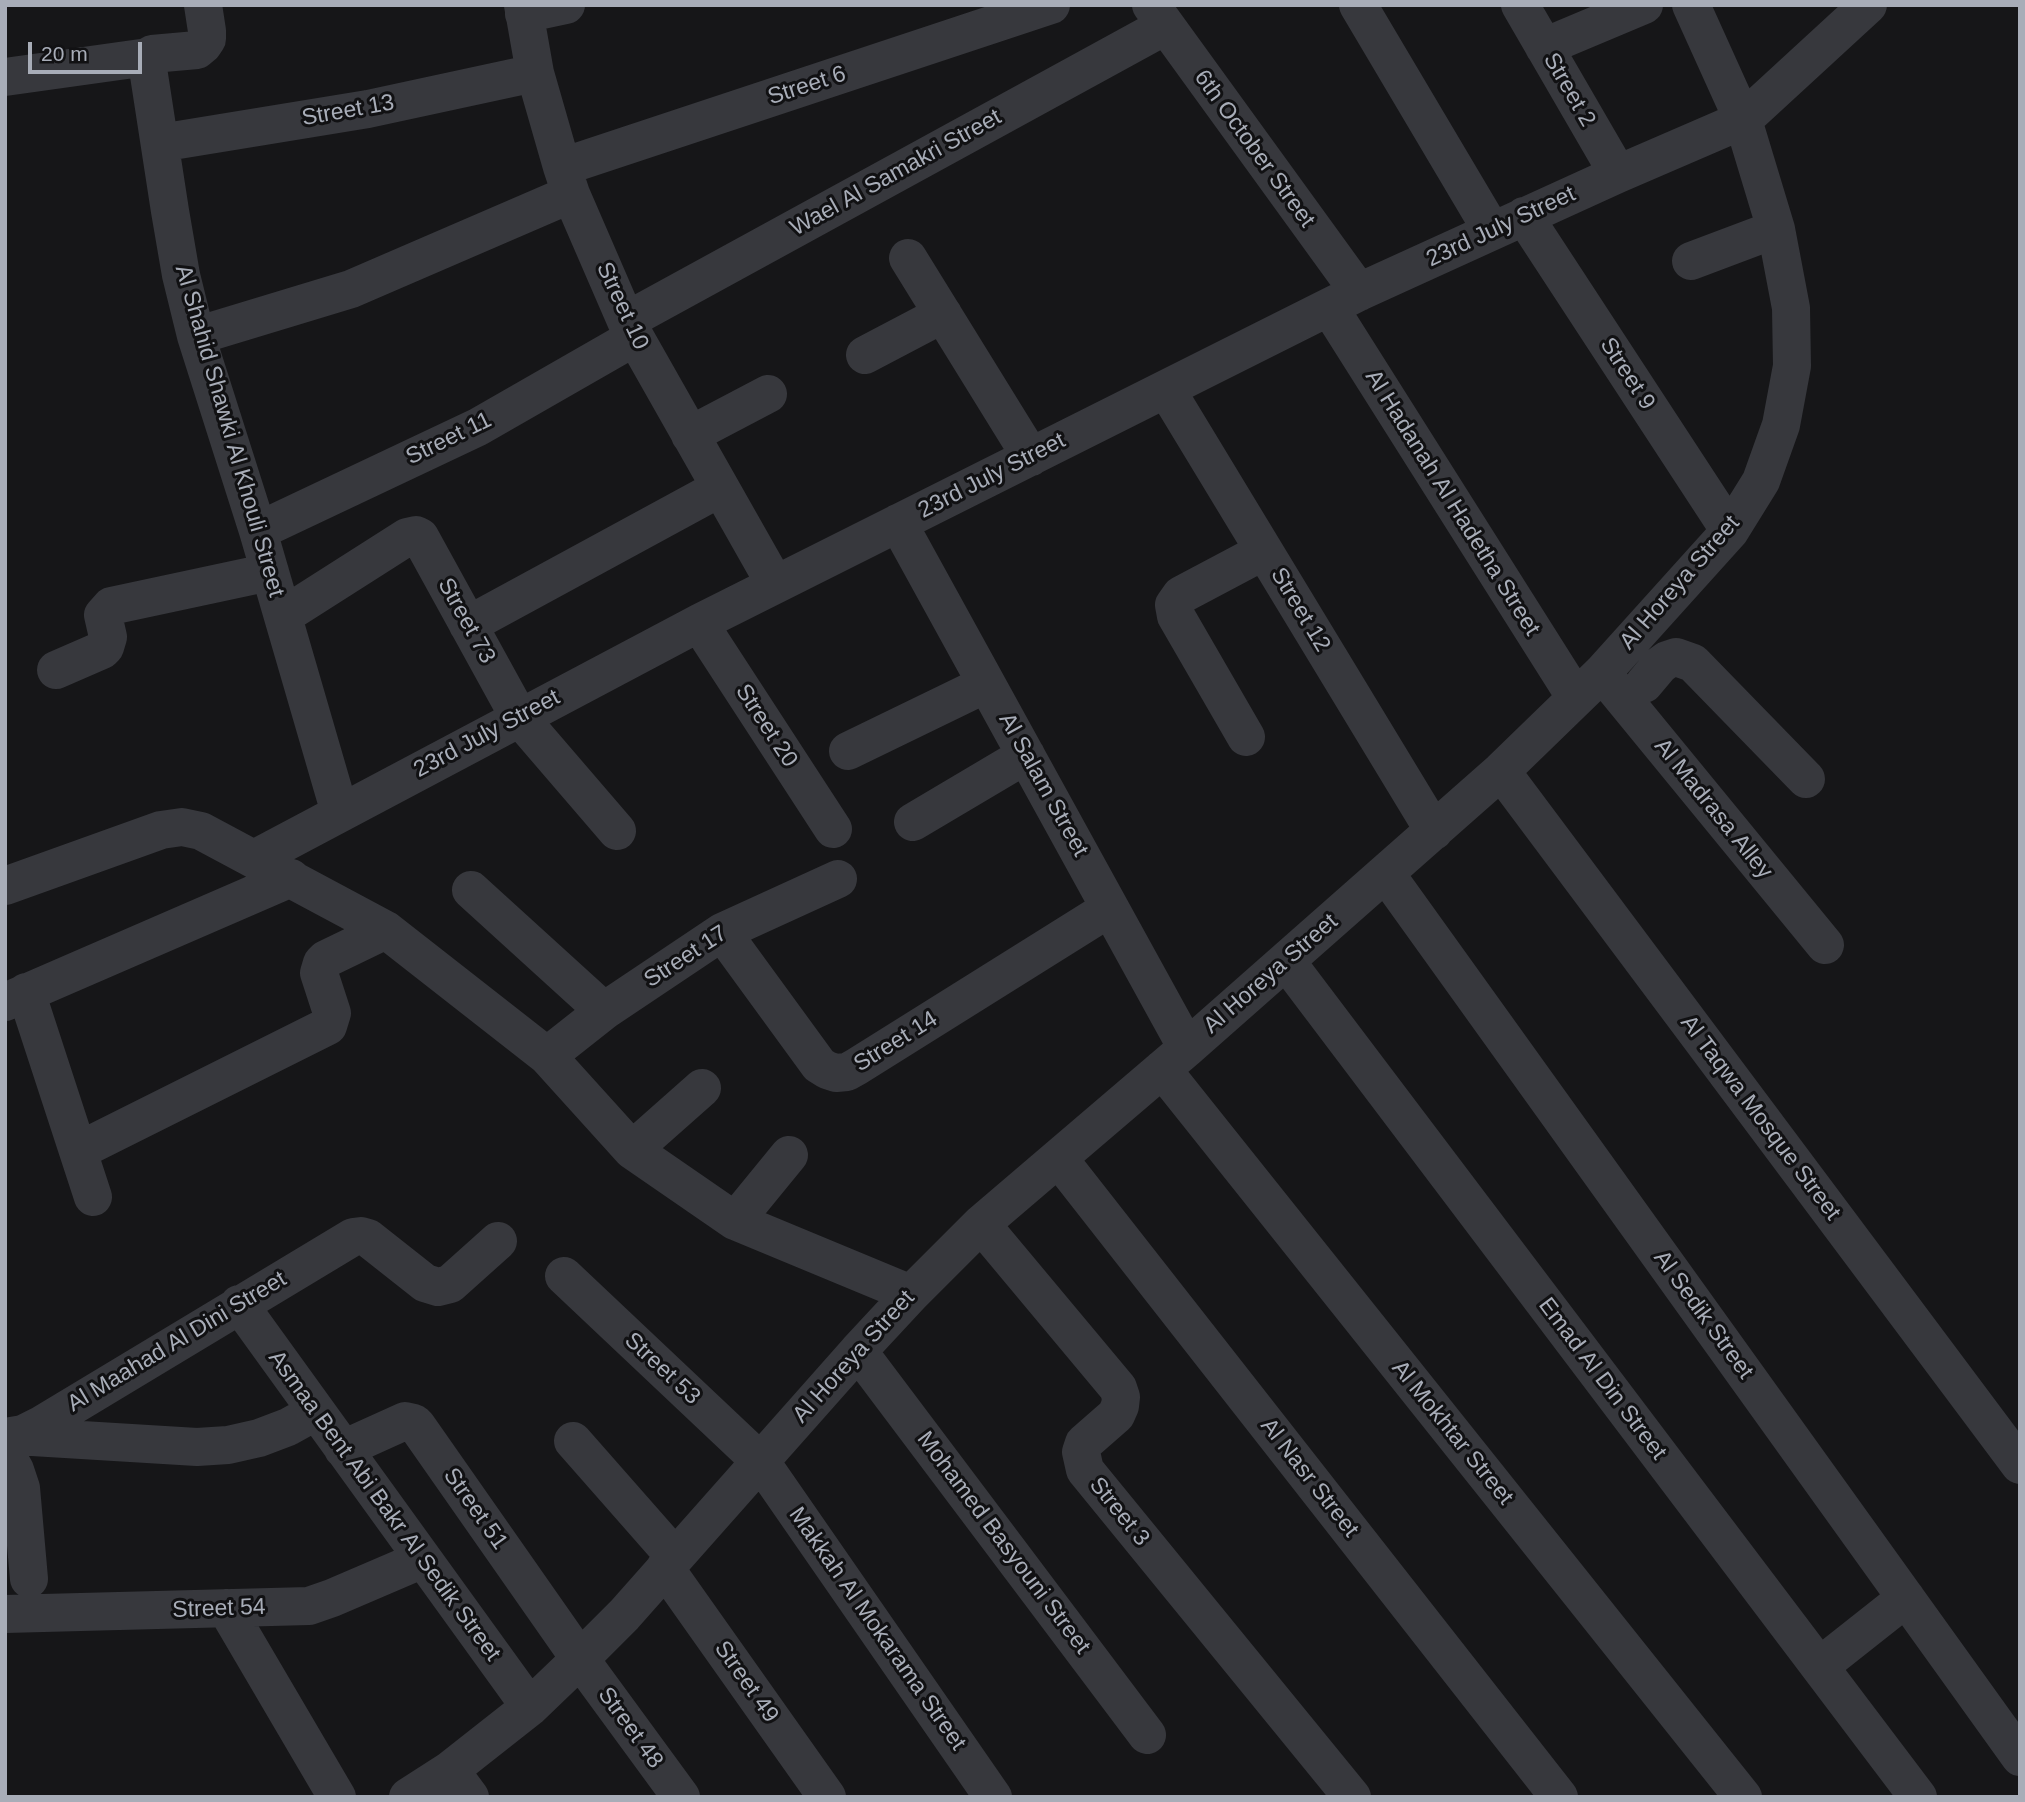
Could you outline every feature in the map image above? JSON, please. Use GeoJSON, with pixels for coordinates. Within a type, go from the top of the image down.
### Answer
{"type":"FeatureCollection","features":[{"type":"Feature","properties":{"kind":"street"},"geometry":{"type":"LineString","coordinates":[[5,77],[148,57],[152,54],[197,50],[207,39],[203,5]]}},
{"type":"Feature","properties":{"kind":"street"},"geometry":{"type":"LineString","coordinates":[[523,10],[566,5]]}},
{"type":"Feature","properties":{"kind":"street","name":"Street 6"},"geometry":{"type":"LineString","coordinates":[[196,336],[351,289],[567,181],[1051,5]]}},
{"type":"Feature","properties":{"kind":"street","name":"Street 9"},"geometry":{"type":"LineString","coordinates":[[1358,5],[1508,224],[1730,531]]}},
{"type":"Feature","properties":{"kind":"street","name":"Street 2"},"geometry":{"type":"LineString","coordinates":[[1520,5],[1618,174]]}},
{"type":"Feature","properties":{"kind":"street"},"geometry":{"type":"LineString","coordinates":[[1544,47],[1644,5]]}},
{"type":"Feature","properties":{"kind":"street","name":"Al Horeya Street"},"geometry":{"type":"LineString","coordinates":[[408,1797],[460,1783],[530,1707],[624,1615],[858,1351],[981,1224],[1175,1058],[1501,771],[1589,686],[1730,531],[1760,481],[1781,425],[1791,366],[1791,308],[1776,229],[1743,120],[1691,5]]}},
{"type":"Feature","properties":{"kind":"street","name":"23rd July Street"},"geometry":{"type":"LineString","coordinates":[[254,859],[699,622],[1344,299],[1743,120],[1868,5]]}},
{"type":"Feature","properties":{"kind":"street","name":"Street 10"},"geometry":{"type":"LineString","coordinates":[[523,10],[535,73],[567,181],[631,329],[775,584]]}},
{"type":"Feature","properties":{"kind":"street","name":"6th October Street"},"geometry":{"type":"LineString","coordinates":[[1158,16],[1344,299]]}},
{"type":"Feature","properties":{"kind":"street","name":"Wael Al Samakri Street"},"geometry":{"type":"LineString","coordinates":[[631,329],[1158,16]]}},
{"type":"Feature","properties":{"kind":"street","name":"Al Shahid Shawki Al Khouli Street"},"geometry":{"type":"LineString","coordinates":[[148,57],[146,62],[181,275],[196,336],[258,531],[340,813]]}},
{"type":"Feature","properties":{"kind":"street","name":"Street 13"},"geometry":{"type":"LineString","coordinates":[[160,143],[368,109],[535,73]]}},
{"type":"Feature","properties":{"kind":"street"},"geometry":{"type":"LineString","coordinates":[[1691,261],[1776,229]]}},
{"type":"Feature","properties":{"kind":"street"},"geometry":{"type":"LineString","coordinates":[[908,258],[1031,457]]}},
{"type":"Feature","properties":{"kind":"street","name":"Al Hadanah Al Hadetha Street"},"geometry":{"type":"LineString","coordinates":[[1344,299],[1589,686]]}},
{"type":"Feature","properties":{"kind":"street"},"geometry":{"type":"LineString","coordinates":[[865,355],[943,314]]}},
{"type":"Feature","properties":{"kind":"street","name":"Street 11"},"geometry":{"type":"LineString","coordinates":[[258,531],[478,427],[631,329]]}},
{"type":"Feature","properties":{"kind":"street","name":"Street 12"},"geometry":{"type":"LineString","coordinates":[[1166,389],[1434,831]]}},
{"type":"Feature","properties":{"kind":"street"},"geometry":{"type":"LineString","coordinates":[[690,435],[768,394]]}},
{"type":"Feature","properties":{"kind":"street"},"geometry":{"type":"LineString","coordinates":[[468,625],[720,488]]}},
{"type":"Feature","properties":{"kind":"street","name":"Al Salam Street"},"geometry":{"type":"LineString","coordinates":[[898,523],[1110,908],[1175,1058]]}},
{"type":"Feature","properties":{"kind":"street","name":"Street 73"},"geometry":{"type":"LineString","coordinates":[[283,616],[407,537],[420,537],[519,717],[617,831]]}},
{"type":"Feature","properties":{"kind":"street"},"geometry":{"type":"LineString","coordinates":[[1246,737],[1176,616],[1174,604],[1181,595],[1264,551]]}},
{"type":"Feature","properties":{"kind":"street"},"geometry":{"type":"LineString","coordinates":[[56,670],[98,653],[105,647],[108,637],[103,615],[111,606],[270,572]]}},
{"type":"Feature","properties":{"kind":"street","name":"Street 20"},"geometry":{"type":"LineString","coordinates":[[699,622],[833,829]]}},
{"type":"Feature","properties":{"kind":"street"},"geometry":{"type":"LineString","coordinates":[[1635,636],[1652,674],[1667,660],[1676,657],[1693,663],[1806,779]]}},
{"type":"Feature","properties":{"kind":"street"},"geometry":{"type":"LineString","coordinates":[[848,751],[986,684]]}},
{"type":"Feature","properties":{"kind":"street","name":"Al Madrasa Alley"},"geometry":{"type":"LineString","coordinates":[[1589,686],[1825,945]]}},
{"type":"Feature","properties":{"kind":"street"},"geometry":{"type":"LineString","coordinates":[[913,822],[1026,755]]}},
{"type":"Feature","properties":{"kind":"street","name":"Al Taqwa Mosque Street"},"geometry":{"type":"LineString","coordinates":[[1501,771],[2020,1465]]}},
{"type":"Feature","properties":{"kind":"street"},"geometry":{"type":"LineString","coordinates":[[5,886],[162,830],[183,827],[201,831],[386,930],[547,1056],[632,1150],[735,1221],[911,1294]]}},
{"type":"Feature","properties":{"kind":"street","name":"Al Sedik Street"},"geometry":{"type":"LineString","coordinates":[[1385,874],[2020,1757]]}},
{"type":"Feature","properties":{"kind":"street"},"geometry":{"type":"LineString","coordinates":[[93,1197],[78,1151],[15,997],[291,878]]}},
{"type":"Feature","properties":{"kind":"street","name":"Street 17"},"geometry":{"type":"LineString","coordinates":[[547,1056],[604,1011],[722,932],[838,880]]}},
{"type":"Feature","properties":{"kind":"street"},"geometry":{"type":"LineString","coordinates":[[471,890],[604,1011]]}},
{"type":"Feature","properties":{"kind":"street","name":"Street 14"},"geometry":{"type":"LineString","coordinates":[[722,932],[818,1065],[836,1073],[847,1072],[856,1067],[1110,908]]}},
{"type":"Feature","properties":{"kind":"street"},"geometry":{"type":"LineString","coordinates":[[78,1151],[328,1026],[332,1013],[319,973],[322,962],[386,930]]}},
{"type":"Feature","properties":{"kind":"street","name":"Emad Al Din Street"},"geometry":{"type":"LineString","coordinates":[[1286,961],[1918,1797]]}},
{"type":"Feature","properties":{"kind":"street","name":"Al Mokhtar Street"},"geometry":{"type":"LineString","coordinates":[[1175,1058],[1743,1797]]}},
{"type":"Feature","properties":{"kind":"street"},"geometry":{"type":"LineString","coordinates":[[632,1150],[702,1088]]}},
{"type":"Feature","properties":{"kind":"street"},"geometry":{"type":"LineString","coordinates":[[735,1221],[789,1155]]}},
{"type":"Feature","properties":{"kind":"street","name":"Al Nasr Street"},"geometry":{"type":"LineString","coordinates":[[1059,1159],[1559,1797]]}},
{"type":"Feature","properties":{"kind":"street","name":"Street 3"},"geometry":{"type":"LineString","coordinates":[[981,1224],[1118,1388],[1121,1397],[1116,1415],[1084,1443],[1081,1452],[1085,1469],[1352,1797]]}},
{"type":"Feature","properties":{"kind":"street","name":"Al Maahad Al Dini Street"},"geometry":{"type":"LineString","coordinates":[[8,1442],[346,1241],[361,1236],[368,1238],[425,1283],[438,1287],[450,1284],[498,1241]]}},
{"type":"Feature","properties":{"kind":"street","name":"Street 53"},"geometry":{"type":"LineString","coordinates":[[564,1276],[761,1462]]}},
{"type":"Feature","properties":{"kind":"street","name":"Asmaa Bent Abi Bakr Al Sedik Street"},"geometry":{"type":"LineString","coordinates":[[239,1304],[530,1707]]}},
{"type":"Feature","properties":{"kind":"street","name":"Mohamed Basyouni Street"},"geometry":{"type":"LineString","coordinates":[[858,1351],[1147,1735]]}},
{"type":"Feature","properties":{"kind":"street"},"geometry":{"type":"LineString","coordinates":[[29,1579],[21,1488],[8,1442],[208,1447],[259,1438],[288,1427],[315,1412]]}},
{"type":"Feature","properties":{"kind":"street","name":"Street 51"},"geometry":{"type":"LineString","coordinates":[[343,1449],[405,1421],[414,1423],[580,1659]]}},
{"type":"Feature","properties":{"kind":"street","name":"Street 49"},"geometry":{"type":"LineString","coordinates":[[573,1441],[670,1562],[827,1797]]}},
{"type":"Feature","properties":{"kind":"street","name":"Makkah Al Mokarama Street"},"geometry":{"type":"LineString","coordinates":[[761,1462],[993,1797]]}},
{"type":"Feature","properties":{"kind":"street","name":"Street 54"},"geometry":{"type":"LineString","coordinates":[[5,1614],[298,1606],[321,1603],[423,1559]]}},
{"type":"Feature","properties":{"kind":"street"},"geometry":{"type":"LineString","coordinates":[[1820,1666],[1906,1598]]}},
{"type":"Feature","properties":{"kind":"street"},"geometry":{"type":"LineString","coordinates":[[226,1608],[337,1797]]}},
{"type":"Feature","properties":{"kind":"street","name":"Street 48"},"geometry":{"type":"LineString","coordinates":[[580,1659],[681,1797]]}}]}
